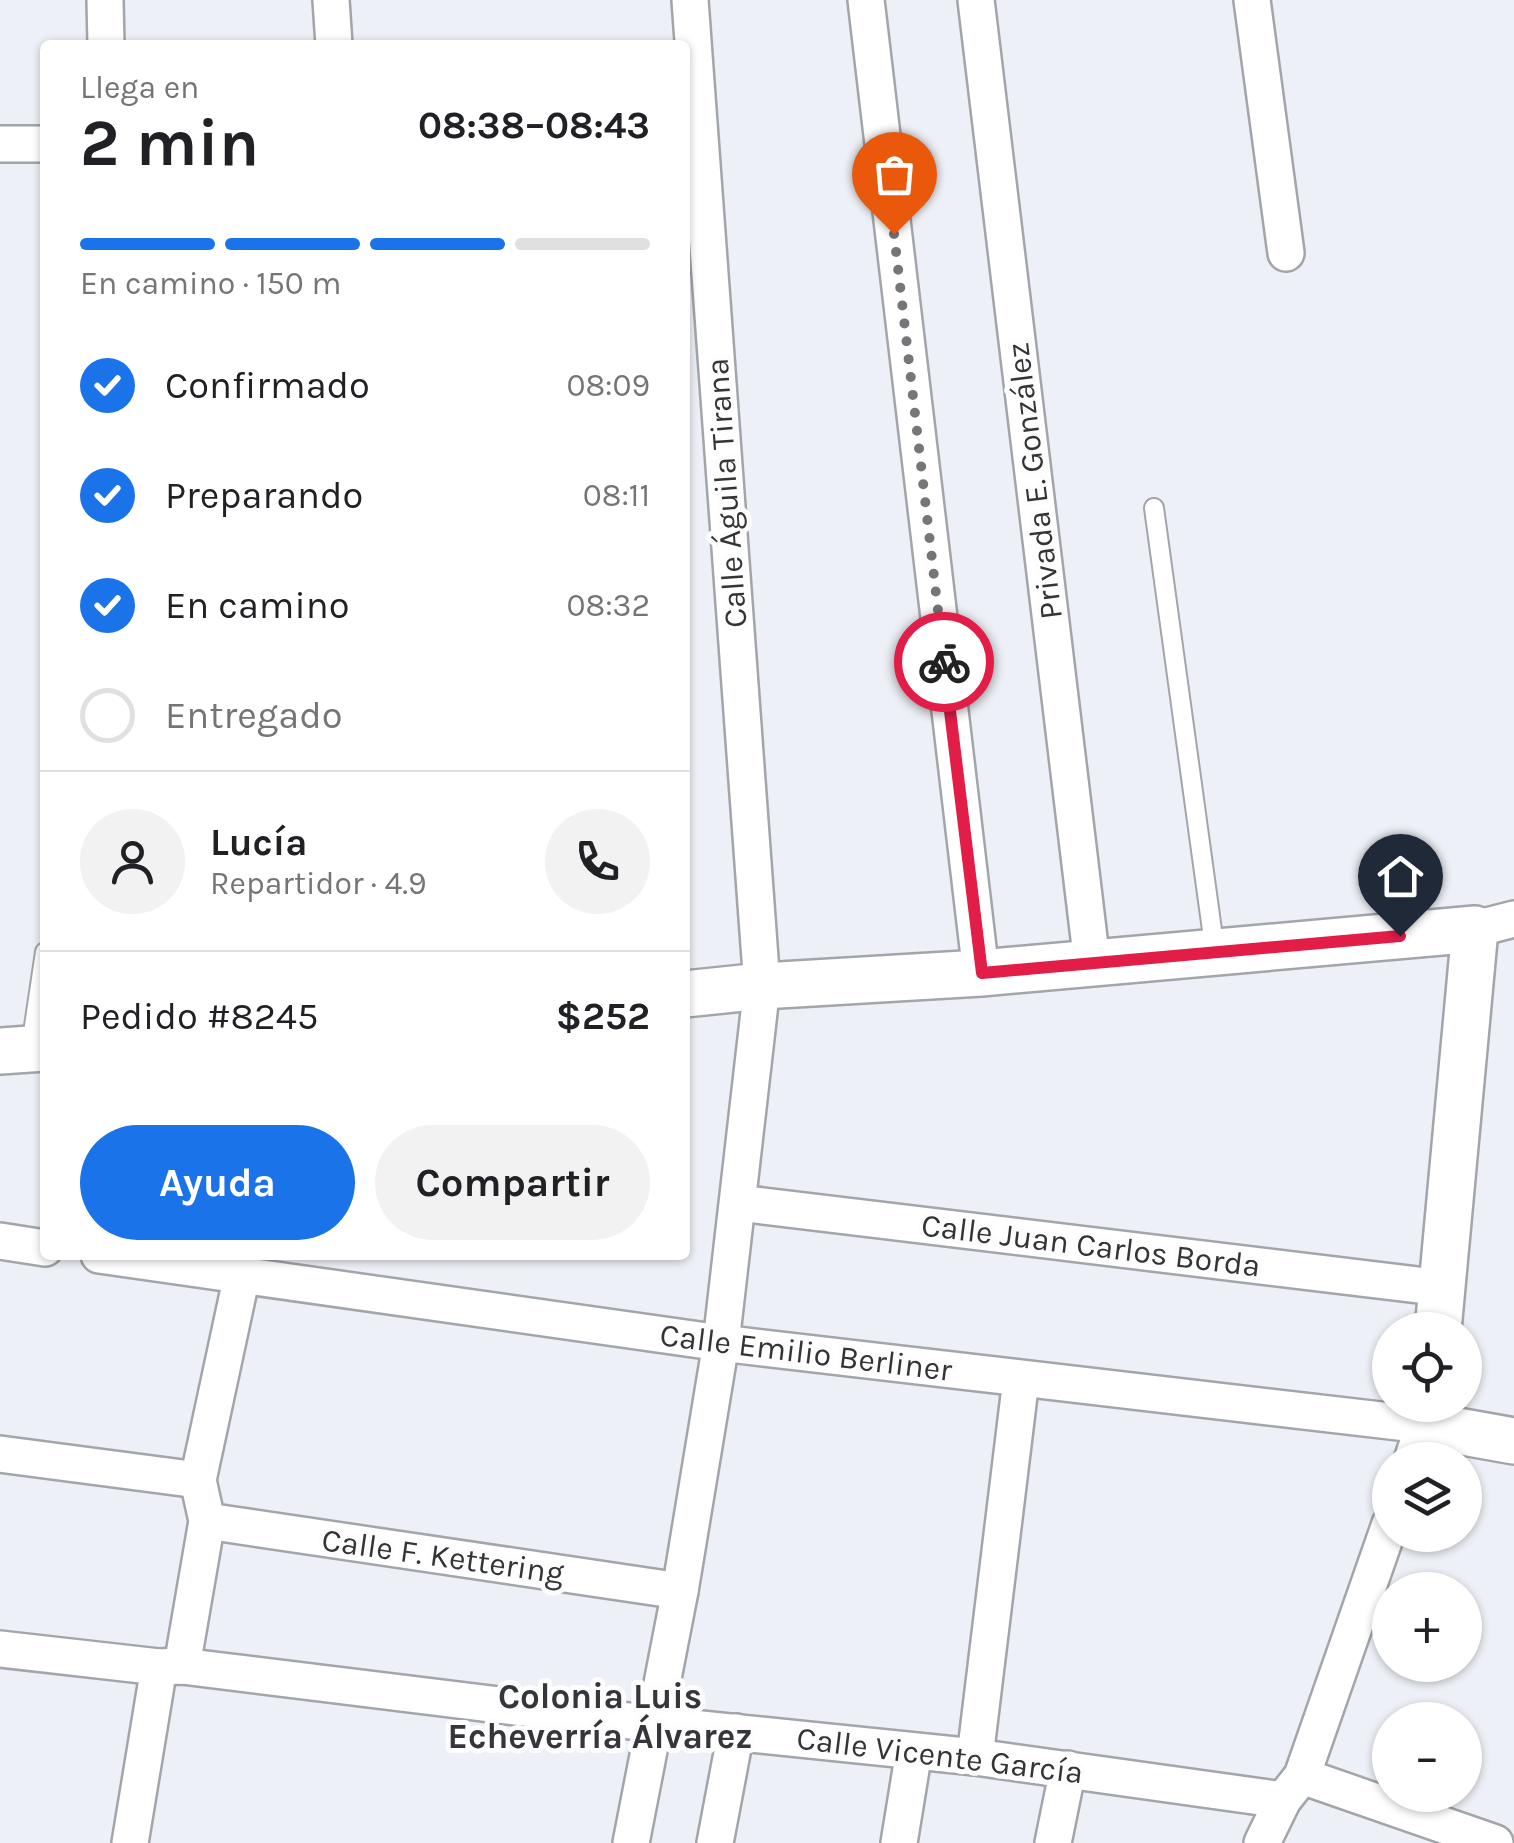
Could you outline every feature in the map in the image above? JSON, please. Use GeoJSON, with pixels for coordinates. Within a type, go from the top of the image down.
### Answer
{"type":"FeatureCollection","features":[{"type":"Feature","properties":{"kind":"street"},"geometry":{"type":"LineString","coordinates":[[106,0],[106,40]]}},
{"type":"Feature","properties":{"kind":"street"},"geometry":{"type":"LineString","coordinates":[[332,0],[334,40]]}},
{"type":"Feature","properties":{"kind":"street","name":"Calle Águila Tirana"},"geometry":{"type":"LineString","coordinates":[[631,1843],[680,1591],[720,1343],[762,986],[690,0]]}},
{"type":"Feature","properties":{"kind":"street"},"geometry":{"type":"LineString","coordinates":[[866,0],[982,973]]}},
{"type":"Feature","properties":{"kind":"street","name":"Privada E. González"},"geometry":{"type":"LineString","coordinates":[[976,0],[1092,962]]}},
{"type":"Feature","properties":{"kind":"street"},"geometry":{"type":"LineString","coordinates":[[1252,0],[1286,254]]}},
{"type":"Feature","properties":{"kind":"street"},"geometry":{"type":"LineString","coordinates":[[0,144],[40,144]]}},
{"type":"Feature","properties":{"kind":"street"},"geometry":{"type":"LineString","coordinates":[[690,993],[982,973],[1494,924],[1440,1309]]}},
{"type":"Feature","properties":{"kind":"street","name":"Calle Juan Carlos Borda"},"geometry":{"type":"LineString","coordinates":[[738,1204],[1440,1309]]}},
{"type":"Feature","properties":{"kind":"street"},"geometry":{"type":"LineString","coordinates":[[0,1242],[40,1247]]}},
{"type":"Feature","properties":{"kind":"street","name":"Calle Emilio Berliner"},"geometry":{"type":"LineString","coordinates":[[137,1260],[720,1343],[1514,1441]]}},
{"type":"Feature","properties":{"kind":"street"},"geometry":{"type":"LineString","coordinates":[[130,1843],[206,1521],[198,1480],[242,1274]]}},
{"type":"Feature","properties":{"kind":"street"},"geometry":{"type":"LineString","coordinates":[[975,1757],[1022,1378]]}},
{"type":"Feature","properties":{"kind":"street"},"geometry":{"type":"LineString","coordinates":[[0,1454],[198,1480]]}},
{"type":"Feature","properties":{"kind":"street","name":"Calle F. Kettering"},"geometry":{"type":"LineString","coordinates":[[206,1521],[680,1591]]}},
{"type":"Feature","properties":{"kind":"street"},"geometry":{"type":"LineString","coordinates":[[1262,1843],[1293,1788],[1380,1552]]}},
{"type":"Feature","properties":{"kind":"street","name":"Calle Vicente García"},"geometry":{"type":"LineString","coordinates":[[0,1650],[1068,1769],[1293,1788],[1495,1843]]}},
{"type":"Feature","properties":{"kind":"street"},"geometry":{"type":"LineString","coordinates":[[715,1843],[736,1732]]}},
{"type":"Feature","properties":{"kind":"street"},"geometry":{"type":"LineString","coordinates":[[899,1843],[914,1752]]}},
{"type":"Feature","properties":{"kind":"street"},"geometry":{"type":"LineString","coordinates":[[1053,1843],[1068,1769]]}},
{"type":"Feature","properties":{"kind":"lane"},"geometry":{"type":"LineString","coordinates":[[1154,508],[1215,952]]}},
{"type":"Feature","properties":{"kind":"lane"},"geometry":{"type":"LineString","coordinates":[[25,1049],[40,976]]}},
{"type":"Feature","properties":{"kind":"way so far"},"geometry":{"type":"LineString","coordinates":[[894,234],[944,662]]}},
{"type":"Feature","properties":{"kind":"district","name":"Colonia Luis Echeverría Álvarez"},"geometry":{"type":"Point","coordinates":[600,1716]}},
{"type":"Feature","properties":{"kind":"route"},"geometry":{"type":"LineString","coordinates":[[944,662],[982,973],[1400,936]]}}]}
